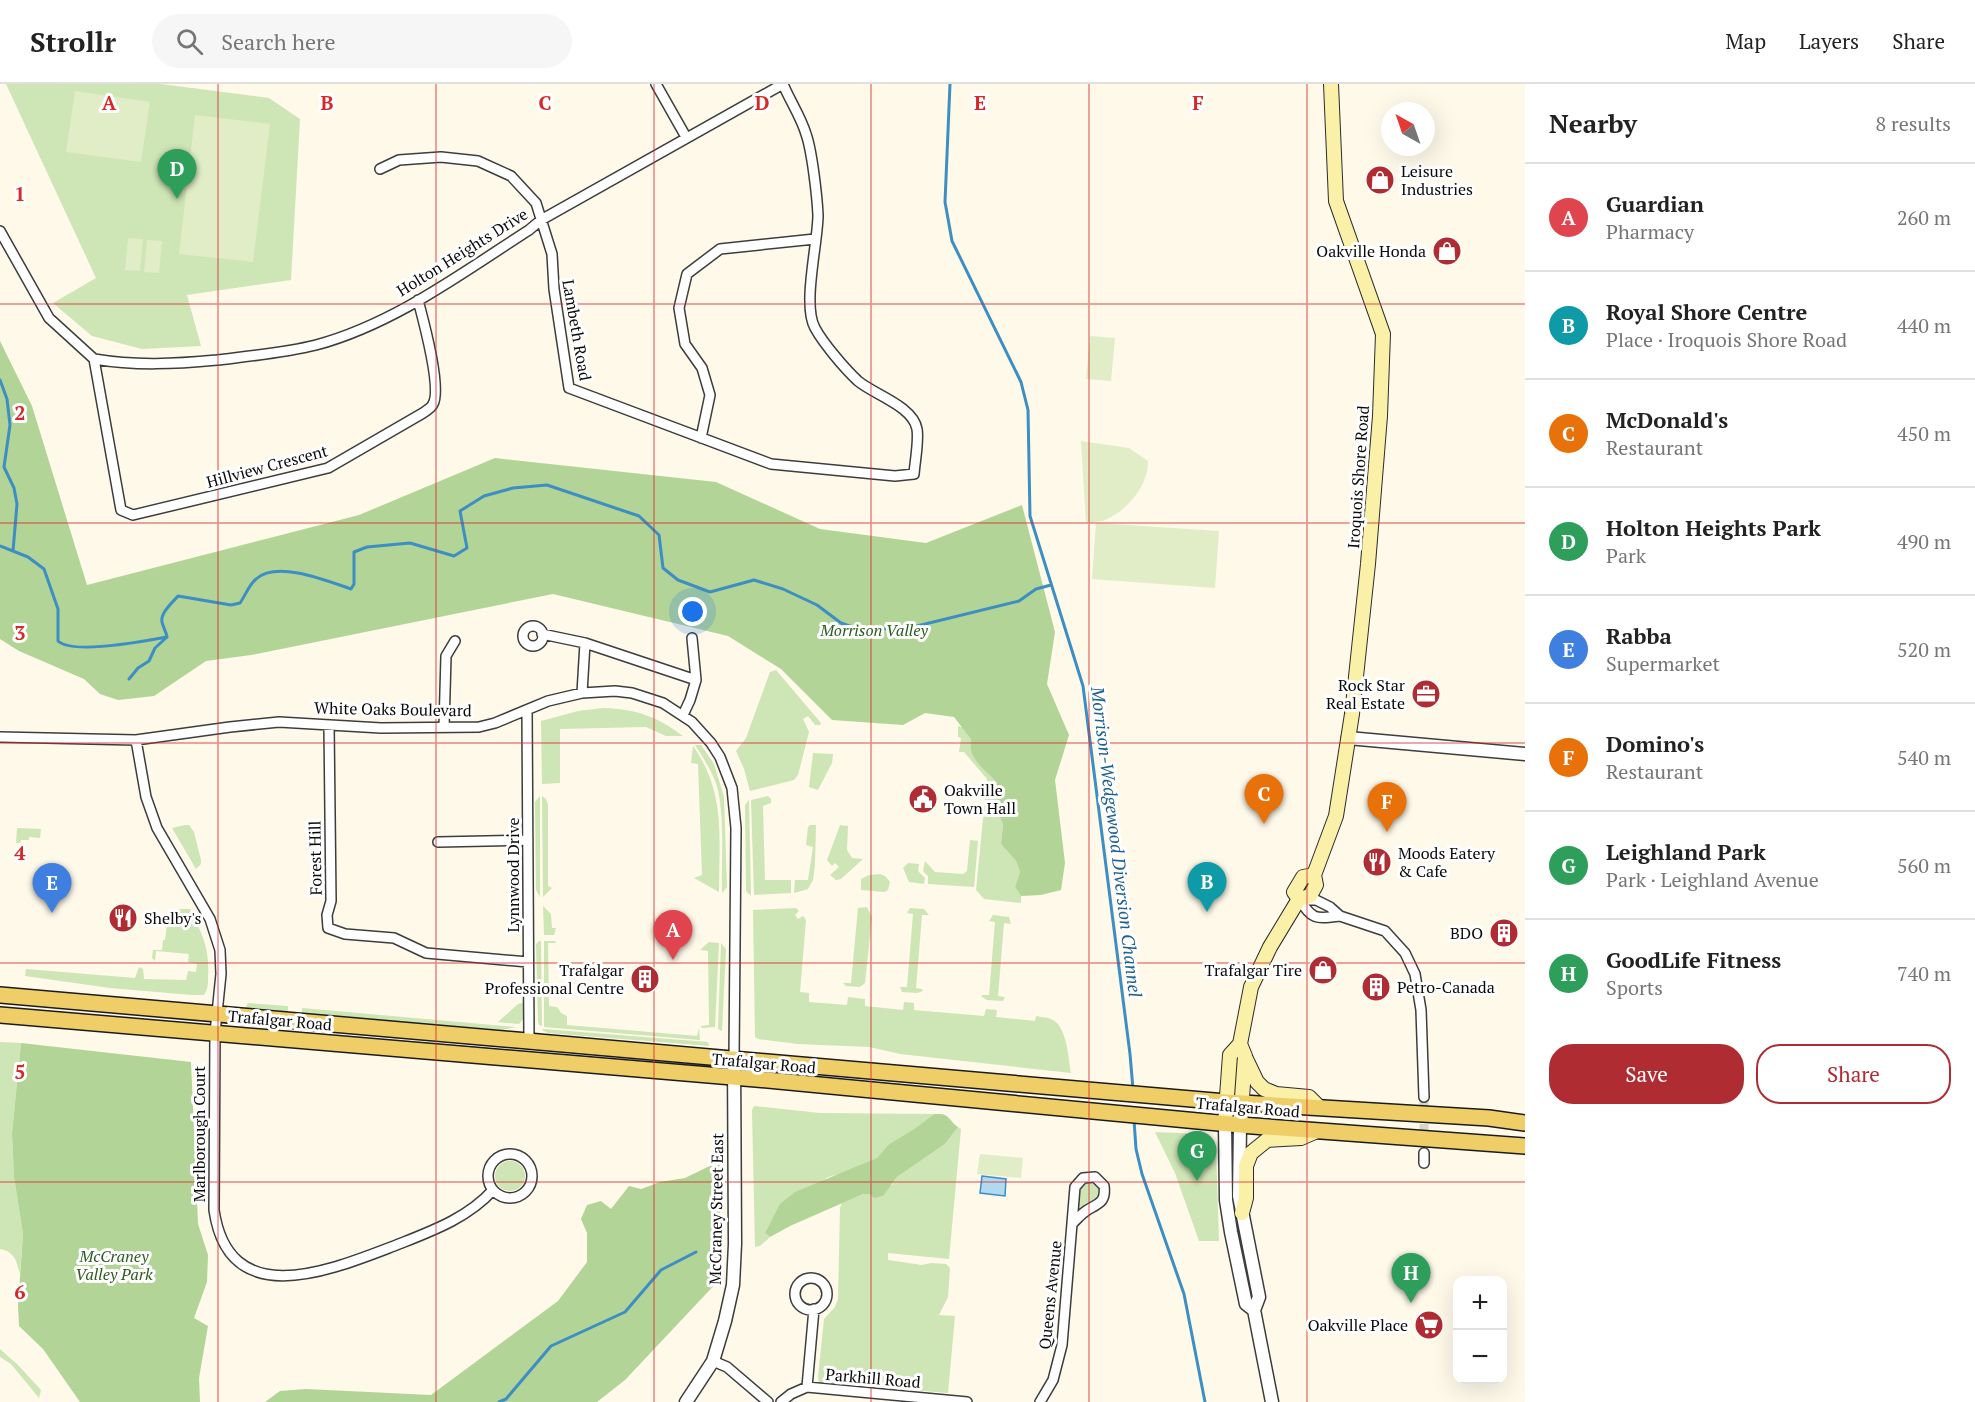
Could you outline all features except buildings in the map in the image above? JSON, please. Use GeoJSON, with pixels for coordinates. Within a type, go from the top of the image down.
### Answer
{"type":"FeatureCollection","features":[{"type":"Feature","properties":{"kind":"main road","name":"Iroquois Shore Road"},"geometry":{"type":"LineString","coordinates":[[1233,1125],[1242,1103],[1243,1050],[1251,987],[1270,947],[1299,900],[1294,892],[1303,878],[1314,875],[1336,816],[1348,738],[1368,564],[1381,408],[1383,334],[1336,201],[1331,84]]}},
{"type":"Feature","properties":{"kind":"main road","name":"Trafalgar Road"},"geometry":{"type":"LineString","coordinates":[[0,995],[734,1058],[962,1080],[1226,1102],[1489,1118],[1525,1123]]}},
{"type":"Feature","properties":{"kind":"main road","name":"Trafalgar Road"},"geometry":{"type":"LineString","coordinates":[[0,1015],[735,1078],[1233,1125],[1525,1146]]}},
{"type":"Feature","properties":{"kind":"main road","name":"Iroquois Shore Road"},"geometry":{"type":"LineString","coordinates":[[1233,1125],[1226,1102],[1230,1055],[1243,1050]]}},
{"type":"Feature","properties":{"kind":"main road"},"geometry":{"type":"LineString","coordinates":[[1243,1050],[1257,1082],[1264,1089],[1276,1094],[1309,1097],[1320,1108]]}},
{"type":"Feature","properties":{"kind":"main road"},"geometry":{"type":"LineString","coordinates":[[1242,1213],[1246,1198],[1246,1166],[1251,1153],[1267,1140],[1301,1138],[1317,1131]]}},
{"type":"Feature","properties":{"kind":"street"},"geometry":{"type":"LineString","coordinates":[[656,84],[686,137]]}},
{"type":"Feature","properties":{"kind":"street"},"geometry":{"type":"LineString","coordinates":[[701,438],[710,395],[702,368],[685,344],[679,308],[687,274],[720,249],[815,239],[818,215],[807,134],[783,84]]}},
{"type":"Feature","properties":{"kind":"street","name":"Holton Heights Drive"},"geometry":{"type":"LineString","coordinates":[[94,360],[124,364],[176,364],[268,354],[316,345],[358,330],[418,300],[529,230],[541,220],[783,84]]}},
{"type":"Feature","properties":{"kind":"street","name":"Lambeth Road"},"geometry":{"type":"LineString","coordinates":[[380,169],[399,160],[441,157],[478,161],[511,176],[536,203],[552,254],[554,289],[569,388],[771,464],[895,476],[914,474],[917,429],[913,420],[901,408],[860,383],[848,372],[814,327],[811,291],[815,239]]}},
{"type":"Feature","properties":{"kind":"street"},"geometry":{"type":"LineString","coordinates":[[0,231],[49,318],[94,360]]}},
{"type":"Feature","properties":{"kind":"street","name":"Hillview Crescent"},"geometry":{"type":"LineString","coordinates":[[94,360],[121,510],[133,515],[328,468],[423,413],[434,404],[436,393],[429,339],[418,300]]}},
{"type":"Feature","properties":{"kind":"street"},"geometry":{"type":"LineString","coordinates":[[542,634],[585,643],[696,680]]}},
{"type":"Feature","properties":{"kind":"street"},"geometry":{"type":"LineString","coordinates":[[683,715],[696,680],[692,638]]}},
{"type":"Feature","properties":{"kind":"street"},"geometry":{"type":"LineString","coordinates":[[444,727],[446,656],[456,641]]}},
{"type":"Feature","properties":{"kind":"street"},"geometry":{"type":"LineString","coordinates":[[582,693],[585,643]]}},
{"type":"Feature","properties":{"kind":"street","name":"White Oaks Boulevard"},"geometry":{"type":"LineString","coordinates":[[0,737],[136,740],[271,723],[381,728],[487,725],[548,701],[582,693],[632,693],[663,703],[683,715],[700,730],[720,757],[732,788],[736,849],[735,1078]]}},
{"type":"Feature","properties":{"kind":"street","name":"Lynnwood Drive"},"geometry":{"type":"LineString","coordinates":[[527,710],[529,1040]]}},
{"type":"Feature","properties":{"kind":"street","name":"Forest Hill"},"geometry":{"type":"LineString","coordinates":[[329,725],[331,901],[327,915],[328,928],[345,934],[394,938],[426,953],[528,962]]}},
{"type":"Feature","properties":{"kind":"street"},"geometry":{"type":"LineString","coordinates":[[1348,738],[1525,754]]}},
{"type":"Feature","properties":{"kind":"street","name":"Marlborough Court"},"geometry":{"type":"LineString","coordinates":[[136,740],[150,812],[210,919],[220,950],[221,974],[215,1033],[214,1210],[216,1227],[223,1244],[242,1264],[255,1271],[284,1276],[324,1271],[459,1218],[476,1207],[493,1190]]}},
{"type":"Feature","properties":{"kind":"street"},"geometry":{"type":"LineString","coordinates":[[438,842],[528,840]]}},
{"type":"Feature","properties":{"kind":"street"},"geometry":{"type":"LineString","coordinates":[[1299,900],[1310,915],[1322,918],[1340,916]]}},
{"type":"Feature","properties":{"kind":"street"},"geometry":{"type":"LineString","coordinates":[[1299,900],[1316,900],[1330,907],[1340,916],[1385,931],[1405,953],[1415,974],[1421,1010],[1424,1097]]}},
{"type":"Feature","properties":{"kind":"street","name":"McCraney Street East"},"geometry":{"type":"LineString","coordinates":[[686,1402],[713,1361],[733,1286],[735,1078]]}},
{"type":"Feature","properties":{"kind":"street"},"geometry":{"type":"LineString","coordinates":[[1233,1125],[1239,1174],[1239,1196],[1259,1297],[1254,1310],[1272,1402]]}},
{"type":"Feature","properties":{"kind":"street"},"geometry":{"type":"LineString","coordinates":[[1233,1125],[1226,1200],[1246,1304],[1254,1310]]}},
{"type":"Feature","properties":{"kind":"street"},"geometry":{"type":"LineString","coordinates":[[1424,1153],[1424,1163]]}},
{"type":"Feature","properties":{"kind":"street"},"geometry":{"type":"LineString","coordinates":[[512,1155],[526,1161],[532,1176],[523,1194],[510,1198],[502,1197],[493,1190],[488,1177],[495,1160],[512,1155]]}},
{"type":"Feature","properties":{"kind":"street","name":"Queens Avenue"},"geometry":{"type":"LineString","coordinates":[[1040,1402],[1053,1380],[1062,1346],[1075,1187],[1083,1178],[1095,1177],[1104,1186],[1104,1199],[1099,1205],[1081,1214],[1073,1223]]}},
{"type":"Feature","properties":{"kind":"street"},"geometry":{"type":"LineString","coordinates":[[807,1388],[814,1309]]}},
{"type":"Feature","properties":{"kind":"street"},"geometry":{"type":"LineString","coordinates":[[713,1361],[727,1367],[768,1402]]}},
{"type":"Feature","properties":{"kind":"street","name":"Parkhill Road"},"geometry":{"type":"LineString","coordinates":[[781,1402],[791,1394],[807,1388],[912,1400],[967,1402]]}},
{"type":"Feature","properties":{"kind":"green space"},"geometry":{"type":"Polygon","coordinates":[[[6,84],[161,84],[269,98],[300,119],[291,280],[187,295],[201,346],[142,349],[92,336],[53,303],[96,278],[6,84]]]}},
{"type":"Feature","properties":{"kind":"green space"},"geometry":{"type":"Polygon","coordinates":[[[75,91],[150,102],[141,162],[66,152],[75,91]]]}},
{"type":"Feature","properties":{"kind":"green space"},"geometry":{"type":"Polygon","coordinates":[[[195,115],[270,124],[253,262],[179,254],[195,115]]]}},
{"type":"Feature","properties":{"kind":"green space"},"geometry":{"type":"Polygon","coordinates":[[[128,238],[143,239],[140,271],[125,270],[128,238]]]}},
{"type":"Feature","properties":{"kind":"green space"},"geometry":{"type":"Polygon","coordinates":[[[147,240],[162,241],[159,273],[144,272],[147,240]]]}},
{"type":"Feature","properties":{"kind":"green space"},"geometry":{"type":"Polygon","coordinates":[[[1090,336],[1115,338],[1111,381],[1086,379],[1090,336]]]}},
{"type":"Feature","properties":{"kind":"green space","name":"Morrison Valley"},"geometry":{"type":"Polygon","coordinates":[[[0,341],[32,406],[87,585],[359,515],[495,458],[716,482],[820,529],[926,543],[1022,505],[1055,632],[1047,684],[1069,735],[1055,780],[1065,863],[1061,890],[1041,895],[1021,896],[1015,887],[1020,872],[1016,861],[1001,844],[1003,824],[997,811],[997,783],[974,758],[970,746],[971,739],[954,717],[925,713],[903,725],[832,720],[781,669],[728,636],[553,594],[251,655],[206,661],[154,696],[118,700],[100,694],[84,679],[19,651],[0,639],[0,341]]]}},
{"type":"Feature","properties":{"kind":"green space"},"geometry":{"type":"Polygon","coordinates":[[[1081,441],[1129,448],[1148,461],[1145,479],[1129,504],[1103,521],[1086,523],[1081,441]]]}},
{"type":"Feature","properties":{"kind":"green space"},"geometry":{"type":"Polygon","coordinates":[[[1096,523],[1219,531],[1215,588],[1092,579],[1096,523]]]}},
{"type":"Feature","properties":{"kind":"green space"},"geometry":{"type":"Polygon","coordinates":[[[776,670],[821,723],[815,725],[808,716],[803,719],[809,732],[798,775],[794,780],[750,791],[736,751],[746,738],[770,672],[776,670]]]}},
{"type":"Feature","properties":{"kind":"green space"},"geometry":{"type":"Polygon","coordinates":[[[603,708],[626,710],[645,715],[664,723],[683,736],[666,736],[646,727],[560,729],[560,783],[542,784],[541,721],[578,711],[603,708]]]}},
{"type":"Feature","properties":{"kind":"green space"},"geometry":{"type":"Polygon","coordinates":[[[958,726],[964,728],[971,739],[975,758],[997,783],[997,811],[1003,823],[1001,844],[1016,861],[1020,872],[1015,887],[1021,896],[1021,903],[984,899],[976,890],[987,779],[964,752],[959,752],[961,738],[958,737],[958,726]]]}},
{"type":"Feature","properties":{"kind":"green space"},"geometry":{"type":"Polygon","coordinates":[[[695,745],[701,745],[714,764],[724,797],[727,887],[723,892],[722,828],[718,790],[711,772],[695,745]]]}},
{"type":"Feature","properties":{"kind":"green space"},"geometry":{"type":"Polygon","coordinates":[[[693,746],[704,764],[716,798],[719,834],[719,892],[694,878],[702,875],[698,764],[691,763],[693,746]]]}},
{"type":"Feature","properties":{"kind":"green space"},"geometry":{"type":"Polygon","coordinates":[[[813,753],[833,754],[832,763],[818,790],[809,787],[813,753]]]}},
{"type":"Feature","properties":{"kind":"green space"},"geometry":{"type":"Polygon","coordinates":[[[540,796],[540,897],[536,890],[535,802],[540,796]]]}},
{"type":"Feature","properties":{"kind":"green space"},"geometry":{"type":"Polygon","coordinates":[[[542,796],[548,805],[548,886],[552,888],[543,897],[542,796]]]}},
{"type":"Feature","properties":{"kind":"green space"},"geometry":{"type":"Polygon","coordinates":[[[768,796],[771,803],[763,806],[765,880],[791,880],[791,893],[754,895],[751,800],[768,796]]]}},
{"type":"Feature","properties":{"kind":"green space"},"geometry":{"type":"Polygon","coordinates":[[[749,800],[751,896],[746,891],[745,805],[749,800]]]}},
{"type":"Feature","properties":{"kind":"green space"},"geometry":{"type":"Polygon","coordinates":[[[189,825],[194,832],[201,860],[201,864],[196,869],[172,828],[189,825]]]}},
{"type":"Feature","properties":{"kind":"green space"},"geometry":{"type":"Polygon","coordinates":[[[810,825],[816,825],[813,880],[808,889],[794,893],[795,880],[808,880],[813,847],[806,845],[810,825]]]}},
{"type":"Feature","properties":{"kind":"green space"},"geometry":{"type":"Polygon","coordinates":[[[840,825],[848,826],[847,850],[852,858],[863,859],[841,879],[836,880],[830,875],[839,867],[835,863],[832,866],[827,860],[840,825]]]}},
{"type":"Feature","properties":{"kind":"green space"},"geometry":{"type":"Polygon","coordinates":[[[17,828],[41,829],[40,838],[29,837],[29,840],[16,843],[17,828]]]}},
{"type":"Feature","properties":{"kind":"green space"},"geometry":{"type":"Polygon","coordinates":[[[970,840],[978,841],[974,887],[928,884],[928,876],[923,871],[925,861],[935,872],[963,874],[967,871],[970,840]]]}},
{"type":"Feature","properties":{"kind":"green space"},"geometry":{"type":"Polygon","coordinates":[[[908,863],[919,864],[918,871],[925,878],[924,884],[909,882],[903,868],[908,863]]]}},
{"type":"Feature","properties":{"kind":"green space"},"geometry":{"type":"Polygon","coordinates":[[[880,874],[890,882],[888,890],[885,892],[861,890],[861,879],[869,875],[880,874]]]}},
{"type":"Feature","properties":{"kind":"green space"},"geometry":{"type":"Polygon","coordinates":[[[543,906],[551,914],[552,928],[556,928],[554,935],[544,935],[543,906]]]}},
{"type":"Feature","properties":{"kind":"green space"},"geometry":{"type":"Polygon","coordinates":[[[867,907],[872,917],[865,983],[860,987],[846,986],[843,983],[851,983],[858,908],[867,907]]]}},
{"type":"Feature","properties":{"kind":"green space"},"geometry":{"type":"Polygon","coordinates":[[[796,908],[799,911],[795,915],[798,919],[803,916],[806,920],[800,992],[809,993],[809,1002],[847,1005],[848,997],[865,999],[865,1006],[903,1010],[904,1002],[914,1003],[914,1010],[984,1016],[986,1009],[997,1010],[996,1017],[1035,1021],[1036,1016],[1049,1018],[1056,1022],[1064,1035],[1071,1073],[900,1054],[869,1047],[798,1044],[758,1039],[755,1037],[753,910],[796,908]]]}},
{"type":"Feature","properties":{"kind":"green space"},"geometry":{"type":"Polygon","coordinates":[[[910,908],[924,909],[929,915],[922,915],[916,988],[923,991],[917,993],[902,992],[900,987],[907,987],[913,914],[907,913],[910,908]]]}},
{"type":"Feature","properties":{"kind":"green space"},"geometry":{"type":"Polygon","coordinates":[[[179,909],[190,909],[204,942],[208,967],[204,995],[110,988],[25,976],[26,969],[135,978],[139,967],[143,969],[144,979],[186,980],[188,971],[196,972],[197,964],[188,962],[189,954],[156,951],[155,961],[152,958],[153,950],[162,950],[163,940],[165,940],[167,925],[159,924],[161,918],[179,909]]]}},
{"type":"Feature","properties":{"kind":"green space"},"geometry":{"type":"Polygon","coordinates":[[[993,915],[1009,917],[1011,924],[1004,923],[998,996],[1005,997],[1003,1001],[987,1000],[981,996],[989,995],[995,922],[989,921],[993,915]]]}},
{"type":"Feature","properties":{"kind":"green space"},"geometry":{"type":"Polygon","coordinates":[[[541,941],[542,1026],[538,1021],[536,944],[541,941]]]}},
{"type":"Feature","properties":{"kind":"green space"},"geometry":{"type":"Polygon","coordinates":[[[544,941],[555,941],[556,943],[548,943],[549,1006],[557,1007],[567,1016],[567,1025],[697,1036],[699,1028],[700,1040],[544,1027],[544,941]]]}},
{"type":"Feature","properties":{"kind":"green space"},"geometry":{"type":"Polygon","coordinates":[[[709,942],[719,943],[715,1027],[702,1028],[701,1026],[709,1025],[708,951],[700,950],[709,942]]]}},
{"type":"Feature","properties":{"kind":"green space"},"geometry":{"type":"Polygon","coordinates":[[[721,943],[726,949],[722,1031],[718,1029],[721,943]]]}},
{"type":"Feature","properties":{"kind":"green space"},"geometry":{"type":"Polygon","coordinates":[[[525,1002],[525,1017],[519,1024],[498,1022],[518,1004],[525,1002]]]}},
{"type":"Feature","properties":{"kind":"green space"},"geometry":{"type":"Polygon","coordinates":[[[248,1003],[288,1006],[288,1012],[245,1009],[248,1003]]]}},
{"type":"Feature","properties":{"kind":"green space"},"geometry":{"type":"Polygon","coordinates":[[[302,1008],[516,1027],[502,1030],[302,1013],[302,1008]]]}},
{"type":"Feature","properties":{"kind":"green space"},"geometry":{"type":"Polygon","coordinates":[[[543,1029],[708,1042],[709,1046],[548,1033],[543,1029]]]}},
{"type":"Feature","properties":{"kind":"green space"},"geometry":{"type":"Polygon","coordinates":[[[0,1042],[21,1043],[12,1133],[14,1177],[23,1234],[20,1274],[12,1255],[0,1249],[0,1042]]]}},
{"type":"Feature","properties":{"kind":"green space","name":"McCraney Valley Park"},"geometry":{"type":"Polygon","coordinates":[[[21,1043],[191,1062],[198,1224],[208,1255],[207,1282],[194,1318],[208,1326],[199,1378],[200,1402],[80,1402],[43,1349],[19,1326],[18,1306],[23,1234],[14,1177],[12,1133],[21,1043]]]}},
{"type":"Feature","properties":{"kind":"green space"},"geometry":{"type":"Polygon","coordinates":[[[754,1106],[820,1113],[934,1114],[889,1144],[877,1158],[828,1177],[772,1220],[765,1233],[770,1237],[760,1246],[755,1247],[752,1110],[754,1106]]]}},
{"type":"Feature","properties":{"kind":"green space"},"geometry":{"type":"Polygon","coordinates":[[[934,1114],[946,1116],[958,1127],[945,1144],[897,1177],[883,1196],[874,1198],[870,1194],[863,1194],[770,1237],[765,1233],[780,1204],[795,1192],[877,1158],[889,1144],[934,1114]]]}},
{"type":"Feature","properties":{"kind":"green space"},"geometry":{"type":"Polygon","coordinates":[[[958,1127],[961,1129],[949,1259],[888,1253],[888,1260],[922,1265],[946,1264],[950,1268],[948,1297],[939,1315],[955,1316],[948,1393],[819,1382],[824,1319],[835,1307],[838,1299],[842,1203],[892,1185],[897,1177],[945,1144],[958,1127]]]}},
{"type":"Feature","properties":{"kind":"green space"},"geometry":{"type":"Polygon","coordinates":[[[1155,1132],[1197,1135],[1208,1139],[1213,1144],[1216,1150],[1219,1241],[1199,1241],[1175,1173],[1155,1132]]]}},
{"type":"Feature","properties":{"kind":"green space"},"geometry":{"type":"Polygon","coordinates":[[[980,1154],[1023,1158],[1021,1178],[977,1174],[980,1154]]]}},
{"type":"Feature","properties":{"kind":"green space"},"geometry":{"type":"Polygon","coordinates":[[[510,1161],[520,1166],[525,1176],[520,1186],[510,1191],[500,1186],[495,1176],[500,1166],[510,1161]]]}},
{"type":"Feature","properties":{"kind":"green space"},"geometry":{"type":"Polygon","coordinates":[[[720,1161],[720,1279],[625,1380],[597,1402],[265,1402],[280,1391],[306,1389],[431,1395],[558,1301],[587,1262],[587,1233],[581,1219],[587,1205],[601,1201],[611,1209],[629,1186],[641,1189],[660,1182],[685,1178],[720,1161]]]}},
{"type":"Feature","properties":{"kind":"green space"},"geometry":{"type":"Polygon","coordinates":[[[1089,1182],[1098,1186],[1099,1194],[1094,1201],[1086,1203],[1080,1209],[1078,1207],[1079,1192],[1085,1183],[1089,1182]]]}},
{"type":"Feature","properties":{"kind":"green space"},"geometry":{"type":"Polygon","coordinates":[[[0,1349],[41,1390],[39,1398],[11,1364],[0,1357],[0,1349]]]}},
{"type":"Feature","properties":{"kind":"water"},"geometry":{"type":"Polygon","coordinates":[[[982,1176],[1006,1179],[1005,1196],[980,1193],[982,1176]]]}},
{"type":"Feature","properties":{"kind":"waterway","name":"Morrison-Wedgewood Diversion Channel"},"geometry":{"type":"LineString","coordinates":[[950,84],[945,202],[952,241],[1021,382],[1028,410],[1030,516],[1083,686],[1133,1089]]}},
{"type":"Feature","properties":{"kind":"waterway"},"geometry":{"type":"LineString","coordinates":[[0,380],[7,399],[10,425],[4,467],[14,488],[17,504],[13,551]]}},
{"type":"Feature","properties":{"kind":"waterway"},"geometry":{"type":"LineString","coordinates":[[0,546],[28,557],[44,569],[58,609],[58,641],[78,647],[110,646],[167,637],[162,624],[163,615],[178,596],[231,605],[240,603],[256,579],[276,571],[303,574],[351,589],[354,584],[354,552],[367,547],[410,543],[454,556],[467,548],[460,511],[484,496],[513,488],[547,485],[639,516],[659,535],[663,568],[678,580],[710,592],[754,580],[783,589],[817,605],[841,623],[858,629],[917,626],[1019,601],[1036,589],[1051,585]]}},
{"type":"Feature","properties":{"kind":"waterway"},"geometry":{"type":"LineString","coordinates":[[129,679],[138,668],[149,661],[155,648],[167,637]]}},
{"type":"Feature","properties":{"kind":"waterway","name":"Morrison-Wedgewood Diversion Channel"},"geometry":{"type":"LineString","coordinates":[[1134,1120],[1136,1149],[1142,1174],[1184,1294],[1205,1402]]}},
{"type":"Feature","properties":{"kind":"waterway"},"geometry":{"type":"LineString","coordinates":[[499,1402],[506,1399],[551,1346],[625,1312],[661,1270],[696,1252]]}},
{"type":"Feature","properties":{"kind":"tunnel"},"geometry":{"type":"LineString","coordinates":[[1424,1097],[1424,1153]]}},
{"type":"Feature","properties":{"kind":"place","name":"Leisure Industries"},"geometry":{"type":"Point","coordinates":[1380,180]}},
{"type":"Feature","properties":{"kind":"place","name":"Holton Heights Park"},"geometry":{"type":"Point","coordinates":[177,199]}},
{"type":"Feature","properties":{"kind":"place","name":"Oakville Honda"},"geometry":{"type":"Point","coordinates":[1447,251]}},
{"type":"Feature","properties":{"kind":"place","name":"Rock Star Real Estate"},"geometry":{"type":"Point","coordinates":[1426,694]}},
{"type":"Feature","properties":{"kind":"place","name":"Oakville Town Hall"},"geometry":{"type":"Point","coordinates":[923,799]}},
{"type":"Feature","properties":{"kind":"place","name":"McDonald's"},"geometry":{"type":"Point","coordinates":[1264,824]}},
{"type":"Feature","properties":{"kind":"place","name":"Domino's"},"geometry":{"type":"Point","coordinates":[1387,832]}},
{"type":"Feature","properties":{"kind":"place","name":"Moods Eatery & Cafe"},"geometry":{"type":"Point","coordinates":[1377,862]}},
{"type":"Feature","properties":{"kind":"place","name":"Royal Shore Centre"},"geometry":{"type":"Point","coordinates":[1207,912]}},
{"type":"Feature","properties":{"kind":"place","name":"Rabba"},"geometry":{"type":"Point","coordinates":[52,913]}},
{"type":"Feature","properties":{"kind":"place","name":"Shelby's"},"geometry":{"type":"Point","coordinates":[123,918]}},
{"type":"Feature","properties":{"kind":"place","name":"BDO"},"geometry":{"type":"Point","coordinates":[1504,933]}},
{"type":"Feature","properties":{"kind":"place","name":"Guardian"},"geometry":{"type":"Point","coordinates":[673,960]}},
{"type":"Feature","properties":{"kind":"place","name":"Trafalgar Tire"},"geometry":{"type":"Point","coordinates":[1323,970]}},
{"type":"Feature","properties":{"kind":"place","name":"Trafalgar Professional Centre"},"geometry":{"type":"Point","coordinates":[645,979]}},
{"type":"Feature","properties":{"kind":"place","name":"Petro-Canada"},"geometry":{"type":"Point","coordinates":[1376,987]}},
{"type":"Feature","properties":{"kind":"place","name":"Leighland Park"},"geometry":{"type":"Point","coordinates":[1197,1181]}},
{"type":"Feature","properties":{"kind":"place","name":"GoodLife Fitness"},"geometry":{"type":"Point","coordinates":[1411,1303]}},
{"type":"Feature","properties":{"kind":"place","name":"Oakville Place"},"geometry":{"type":"Point","coordinates":[1429,1325]}}]}
